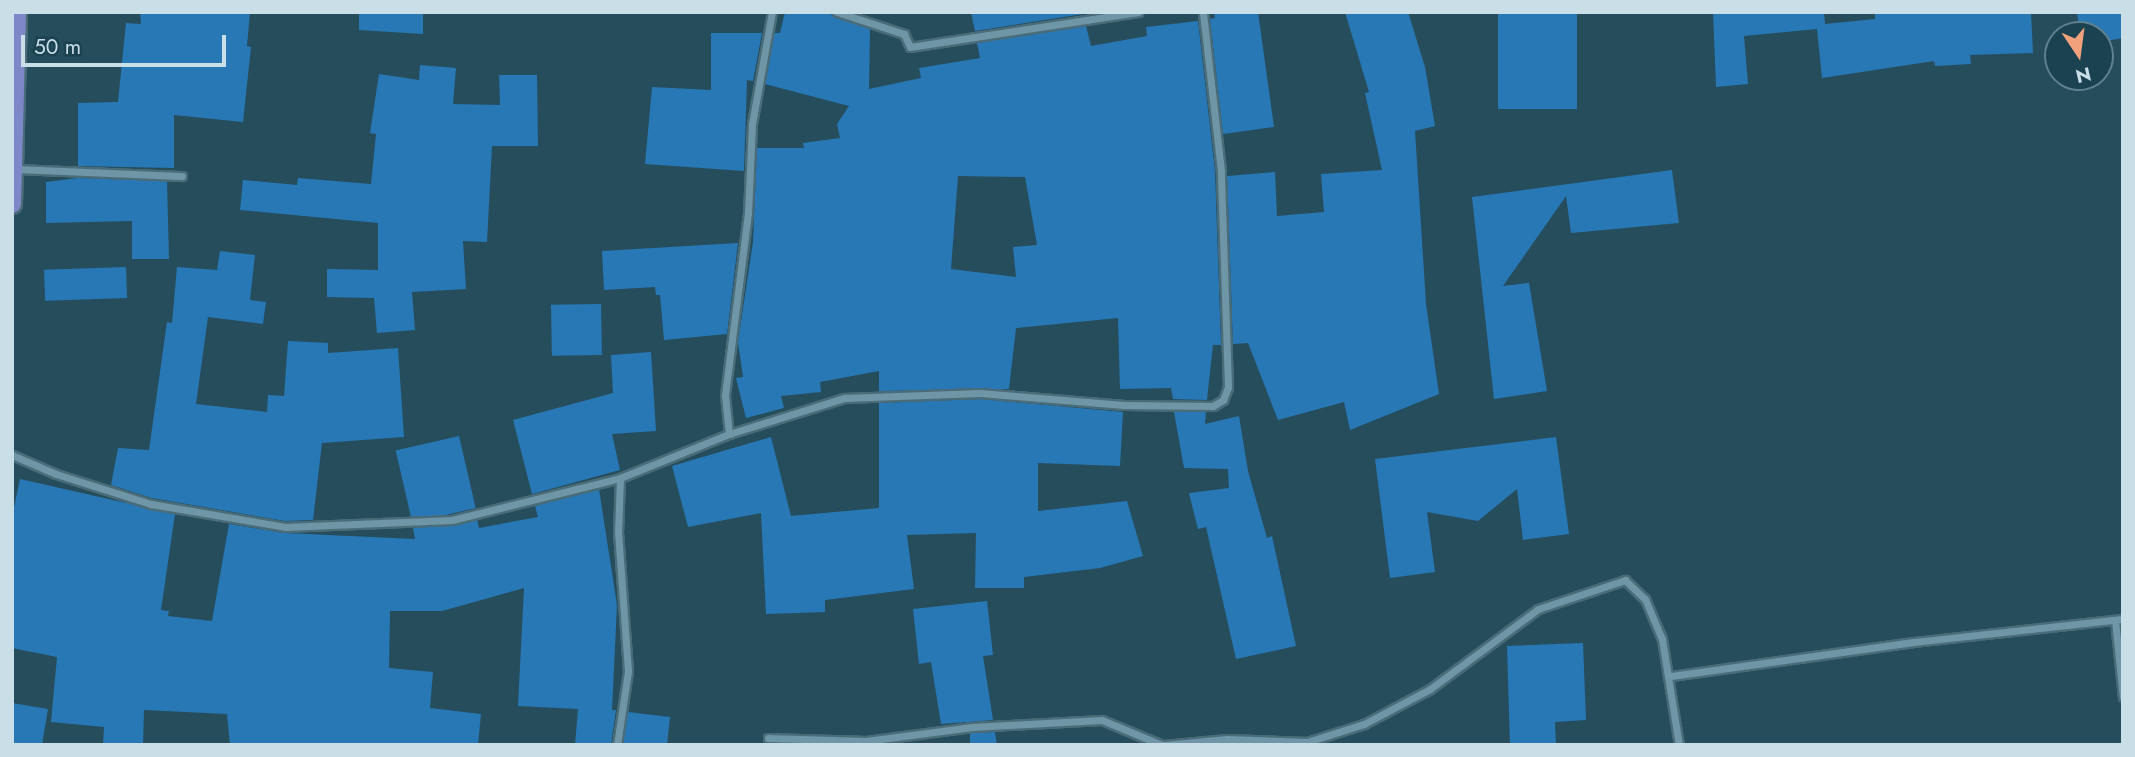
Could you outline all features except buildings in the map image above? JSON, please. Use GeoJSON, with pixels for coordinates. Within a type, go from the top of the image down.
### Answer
{"type":"FeatureCollection","features":[{"type":"Feature","properties":{"kind":"main road"},"geometry":{"type":"LineString","coordinates":[[12,204],[18,12]]}},
{"type":"Feature","properties":{"kind":"street"},"geometry":{"type":"LineString","coordinates":[[729,434],[725,395],[748,213],[752,124],[772,12]]}},
{"type":"Feature","properties":{"kind":"street"},"geometry":{"type":"LineString","coordinates":[[837,12],[904,34],[910,47],[1138,12]]}},
{"type":"Feature","properties":{"kind":"street"},"geometry":{"type":"LineString","coordinates":[[12,455],[55,474],[151,504],[285,527],[452,520],[620,478],[729,434],[844,398],[980,393],[1124,405],[1213,407],[1223,400],[1228,387],[1221,171],[1203,12]]}},
{"type":"Feature","properties":{"kind":"street"},"geometry":{"type":"LineString","coordinates":[[13,169],[182,176]]}},
{"type":"Feature","properties":{"kind":"street"},"geometry":{"type":"LineString","coordinates":[[617,745],[628,671],[618,533],[620,478]]}},
{"type":"Feature","properties":{"kind":"street"},"geometry":{"type":"LineString","coordinates":[[768,737],[866,741],[972,727],[1102,720],[1163,745],[1227,739],[1307,742],[1364,724],[1430,689],[1538,609],[1625,580],[1645,598],[1671,676],[1679,745]]}},
{"type":"Feature","properties":{"kind":"street"},"geometry":{"type":"LineString","coordinates":[[1671,676],[2119,620],[2123,697]]}}]}
